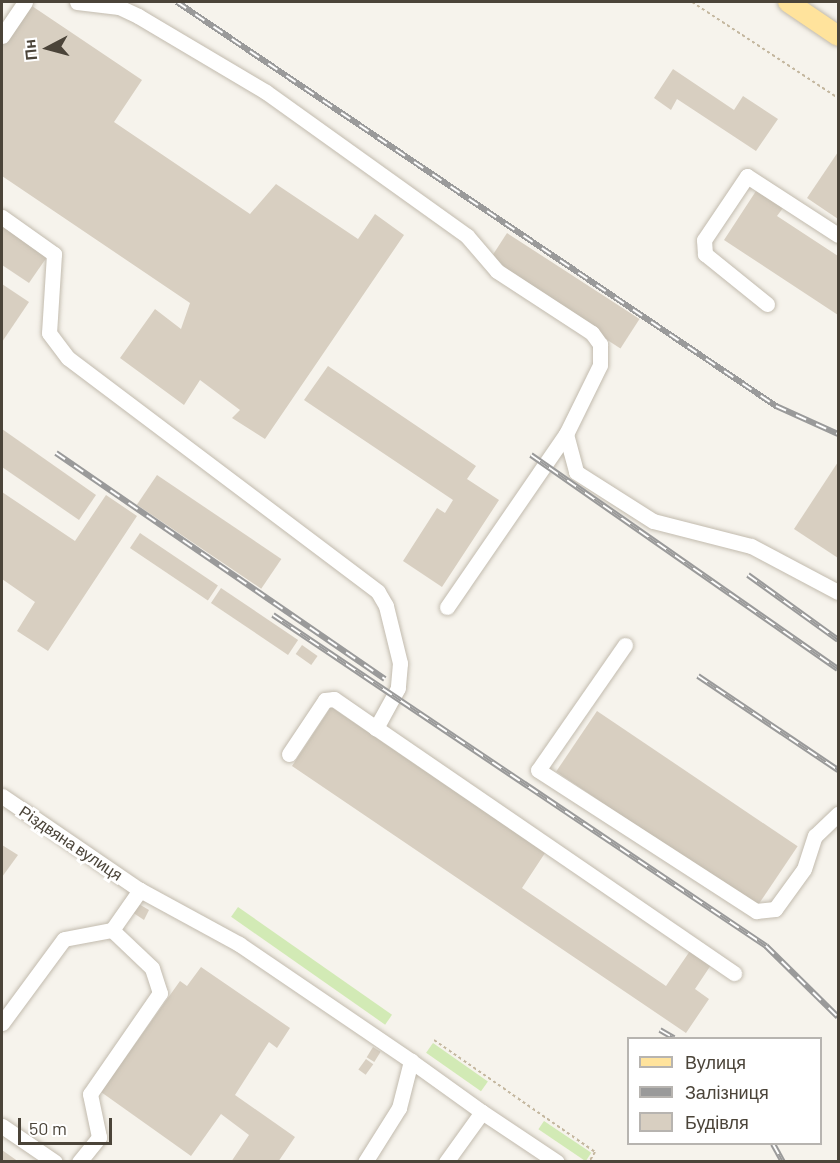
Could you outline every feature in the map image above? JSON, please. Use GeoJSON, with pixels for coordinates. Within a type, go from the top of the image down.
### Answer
{"type":"FeatureCollection","features":[{"type":"Feature","properties":{"kind":"main road"},"geometry":{"type":"LineString","coordinates":[[788,2],[838,36]]}},
{"type":"Feature","properties":{"kind":"street"},"geometry":{"type":"LineString","coordinates":[[2,36],[25,2]]}},
{"type":"Feature","properties":{"kind":"street"},"geometry":{"type":"LineString","coordinates":[[77,2],[119,7],[138,15],[266,92],[467,236],[497,272],[592,333],[600,344],[600,365],[566,434],[447,607]]}},
{"type":"Feature","properties":{"kind":"street"},"geometry":{"type":"LineString","coordinates":[[767,304],[705,254],[704,240],[747,176],[838,236]]}},
{"type":"Feature","properties":{"kind":"street"},"geometry":{"type":"LineString","coordinates":[[2,217],[54,254],[49,333],[68,358],[378,592],[400,663],[398,688],[376,728]]}},
{"type":"Feature","properties":{"kind":"street"},"geometry":{"type":"LineString","coordinates":[[566,434],[576,472],[653,521],[751,546],[838,592]]}},
{"type":"Feature","properties":{"kind":"street"},"geometry":{"type":"LineString","coordinates":[[625,645],[538,770],[756,911],[775,909],[804,869],[815,836],[838,814]]}},
{"type":"Feature","properties":{"kind":"street"},"geometry":{"type":"LineString","coordinates":[[289,754],[325,700],[334,699],[734,972]]}},
{"type":"Feature","properties":{"kind":"street","name":"Різдвяна вулиця"},"geometry":{"type":"LineString","coordinates":[[2,796],[140,890],[230,938],[556,1161]]}},
{"type":"Feature","properties":{"kind":"street"},"geometry":{"type":"LineString","coordinates":[[2,1023],[64,939],[112,930],[140,890]]}},
{"type":"Feature","properties":{"kind":"street"},"geometry":{"type":"LineString","coordinates":[[79,1161],[99,1137],[90,1094],[160,993],[152,968],[112,930]]}},
{"type":"Feature","properties":{"kind":"street"},"geometry":{"type":"LineString","coordinates":[[365,1161],[399,1108],[411,1061]]}},
{"type":"Feature","properties":{"kind":"street"},"geometry":{"type":"LineString","coordinates":[[446,1161],[482,1112]]}},
{"type":"Feature","properties":{"kind":"street"},"geometry":{"type":"LineString","coordinates":[[2,1126],[55,1161]]}},
{"type":"Feature","properties":{"kind":"path"},"geometry":{"type":"LineString","coordinates":[[692,2],[838,98]]}},
{"type":"Feature","properties":{"kind":"path"},"geometry":{"type":"LineString","coordinates":[[434,1040],[595,1152],[589,1161]]}},
{"type":"Feature","properties":{"kind":"green space"},"geometry":{"type":"Polygon","coordinates":[[[238,907],[392,1015],[385,1025],[231,917],[238,907]]]}},
{"type":"Feature","properties":{"kind":"green space"},"geometry":{"type":"Polygon","coordinates":[[[433,1043],[488,1081],[481,1091],[426,1053],[433,1043]]]}},
{"type":"Feature","properties":{"kind":"green space"},"geometry":{"type":"Polygon","coordinates":[[[544,1121],[591,1153],[586,1161],[538,1129],[544,1121]]]}},
{"type":"Feature","properties":{"kind":"building"},"geometry":{"type":"Polygon","coordinates":[[[29,4],[142,80],[114,122],[250,214],[276,184],[358,239],[375,214],[404,235],[265,439],[232,418],[240,410],[200,380],[184,405],[120,358],[155,309],[181,329],[190,303],[2,176],[2,45],[29,4]]]}},
{"type":"Feature","properties":{"kind":"building"},"geometry":{"type":"Polygon","coordinates":[[[673,69],[734,110],[743,96],[778,119],[756,151],[677,99],[671,110],[654,98],[673,69]]]}},
{"type":"Feature","properties":{"kind":"building"},"geometry":{"type":"Polygon","coordinates":[[[838,152],[838,219],[807,198],[838,152]]]}},
{"type":"Feature","properties":{"kind":"building"},"geometry":{"type":"Polygon","coordinates":[[[756,191],[783,208],[777,216],[838,256],[838,315],[724,240],[756,191]]]}},
{"type":"Feature","properties":{"kind":"building"},"geometry":{"type":"Polygon","coordinates":[[[2,222],[49,254],[29,283],[2,265],[2,222]]]}},
{"type":"Feature","properties":{"kind":"building"},"geometry":{"type":"Polygon","coordinates":[[[507,233],[640,319],[620,348],[488,262],[507,233]]]}},
{"type":"Feature","properties":{"kind":"building"},"geometry":{"type":"Polygon","coordinates":[[[2,284],[29,302],[2,342],[2,284]]]}},
{"type":"Feature","properties":{"kind":"building"},"geometry":{"type":"Polygon","coordinates":[[[328,366],[476,466],[467,479],[499,500],[442,587],[403,561],[437,508],[445,513],[453,500],[304,400],[328,366]]]}},
{"type":"Feature","properties":{"kind":"building"},"geometry":{"type":"Polygon","coordinates":[[[2,429],[96,495],[79,520],[2,467],[2,429]]]}},
{"type":"Feature","properties":{"kind":"building"},"geometry":{"type":"Polygon","coordinates":[[[838,462],[838,558],[794,529],[838,462]]]}},
{"type":"Feature","properties":{"kind":"building"},"geometry":{"type":"Polygon","coordinates":[[[157,475],[281,559],[261,589],[137,505],[157,475]]]}},
{"type":"Feature","properties":{"kind":"building"},"geometry":{"type":"Polygon","coordinates":[[[2,492],[75,541],[106,495],[137,516],[48,651],[17,631],[35,602],[2,579],[2,492]]]}},
{"type":"Feature","properties":{"kind":"building"},"geometry":{"type":"Polygon","coordinates":[[[140,533],[218,586],[208,600],[130,548],[140,533]]]}},
{"type":"Feature","properties":{"kind":"building"},"geometry":{"type":"Polygon","coordinates":[[[221,588],[298,640],[288,655],[211,603],[221,588]]]}},
{"type":"Feature","properties":{"kind":"building"},"geometry":{"type":"Polygon","coordinates":[[[302,645],[318,656],[311,665],[296,654],[302,645]]]}},
{"type":"Feature","properties":{"kind":"building"},"geometry":{"type":"Polygon","coordinates":[[[331,707],[545,853],[522,888],[666,986],[692,948],[713,962],[695,989],[709,999],[686,1033],[292,766],[331,707]]]}},
{"type":"Feature","properties":{"kind":"building"},"geometry":{"type":"Polygon","coordinates":[[[597,711],[798,846],[757,907],[556,772],[597,711]]]}},
{"type":"Feature","properties":{"kind":"building"},"geometry":{"type":"Polygon","coordinates":[[[2,845],[18,855],[2,877],[2,845]]]}},
{"type":"Feature","properties":{"kind":"building"},"geometry":{"type":"Polygon","coordinates":[[[137,903],[149,910],[144,920],[132,912],[137,903]]]}},
{"type":"Feature","properties":{"kind":"building"},"geometry":{"type":"Polygon","coordinates":[[[201,967],[290,1028],[277,1048],[269,1042],[235,1095],[295,1137],[278,1162],[231,1162],[249,1135],[221,1114],[191,1156],[101,1092],[180,981],[187,986],[201,967]]]}},
{"type":"Feature","properties":{"kind":"building"},"geometry":{"type":"Polygon","coordinates":[[[373,1047],[381,1052],[374,1062],[367,1057],[373,1047]]]}},
{"type":"Feature","properties":{"kind":"building"},"geometry":{"type":"Polygon","coordinates":[[[366,1059],[373,1064],[366,1075],[358,1070],[366,1059]]]}},
{"type":"Feature","properties":{"kind":"building"},"geometry":{"type":"Polygon","coordinates":[[[2,1150],[19,1162],[2,1162],[2,1150]]]}},
{"type":"Feature","properties":{"kind":"railway"},"geometry":{"type":"LineString","coordinates":[[177,2],[776,406],[838,434]]}},
{"type":"Feature","properties":{"kind":"railway"},"geometry":{"type":"LineString","coordinates":[[56,453],[385,679]]}},
{"type":"Feature","properties":{"kind":"railway"},"geometry":{"type":"LineString","coordinates":[[531,455],[838,669]]}},
{"type":"Feature","properties":{"kind":"railway"},"geometry":{"type":"LineString","coordinates":[[748,575],[838,640]]}},
{"type":"Feature","properties":{"kind":"railway"},"geometry":{"type":"LineString","coordinates":[[273,615],[766,946],[838,1017]]}},
{"type":"Feature","properties":{"kind":"railway"},"geometry":{"type":"LineString","coordinates":[[698,676],[838,770]]}},
{"type":"Feature","properties":{"kind":"railway"},"geometry":{"type":"LineString","coordinates":[[660,1030],[672,1037]]}},
{"type":"Feature","properties":{"kind":"railway"},"geometry":{"type":"LineString","coordinates":[[774,1145],[783,1162]]}}]}
